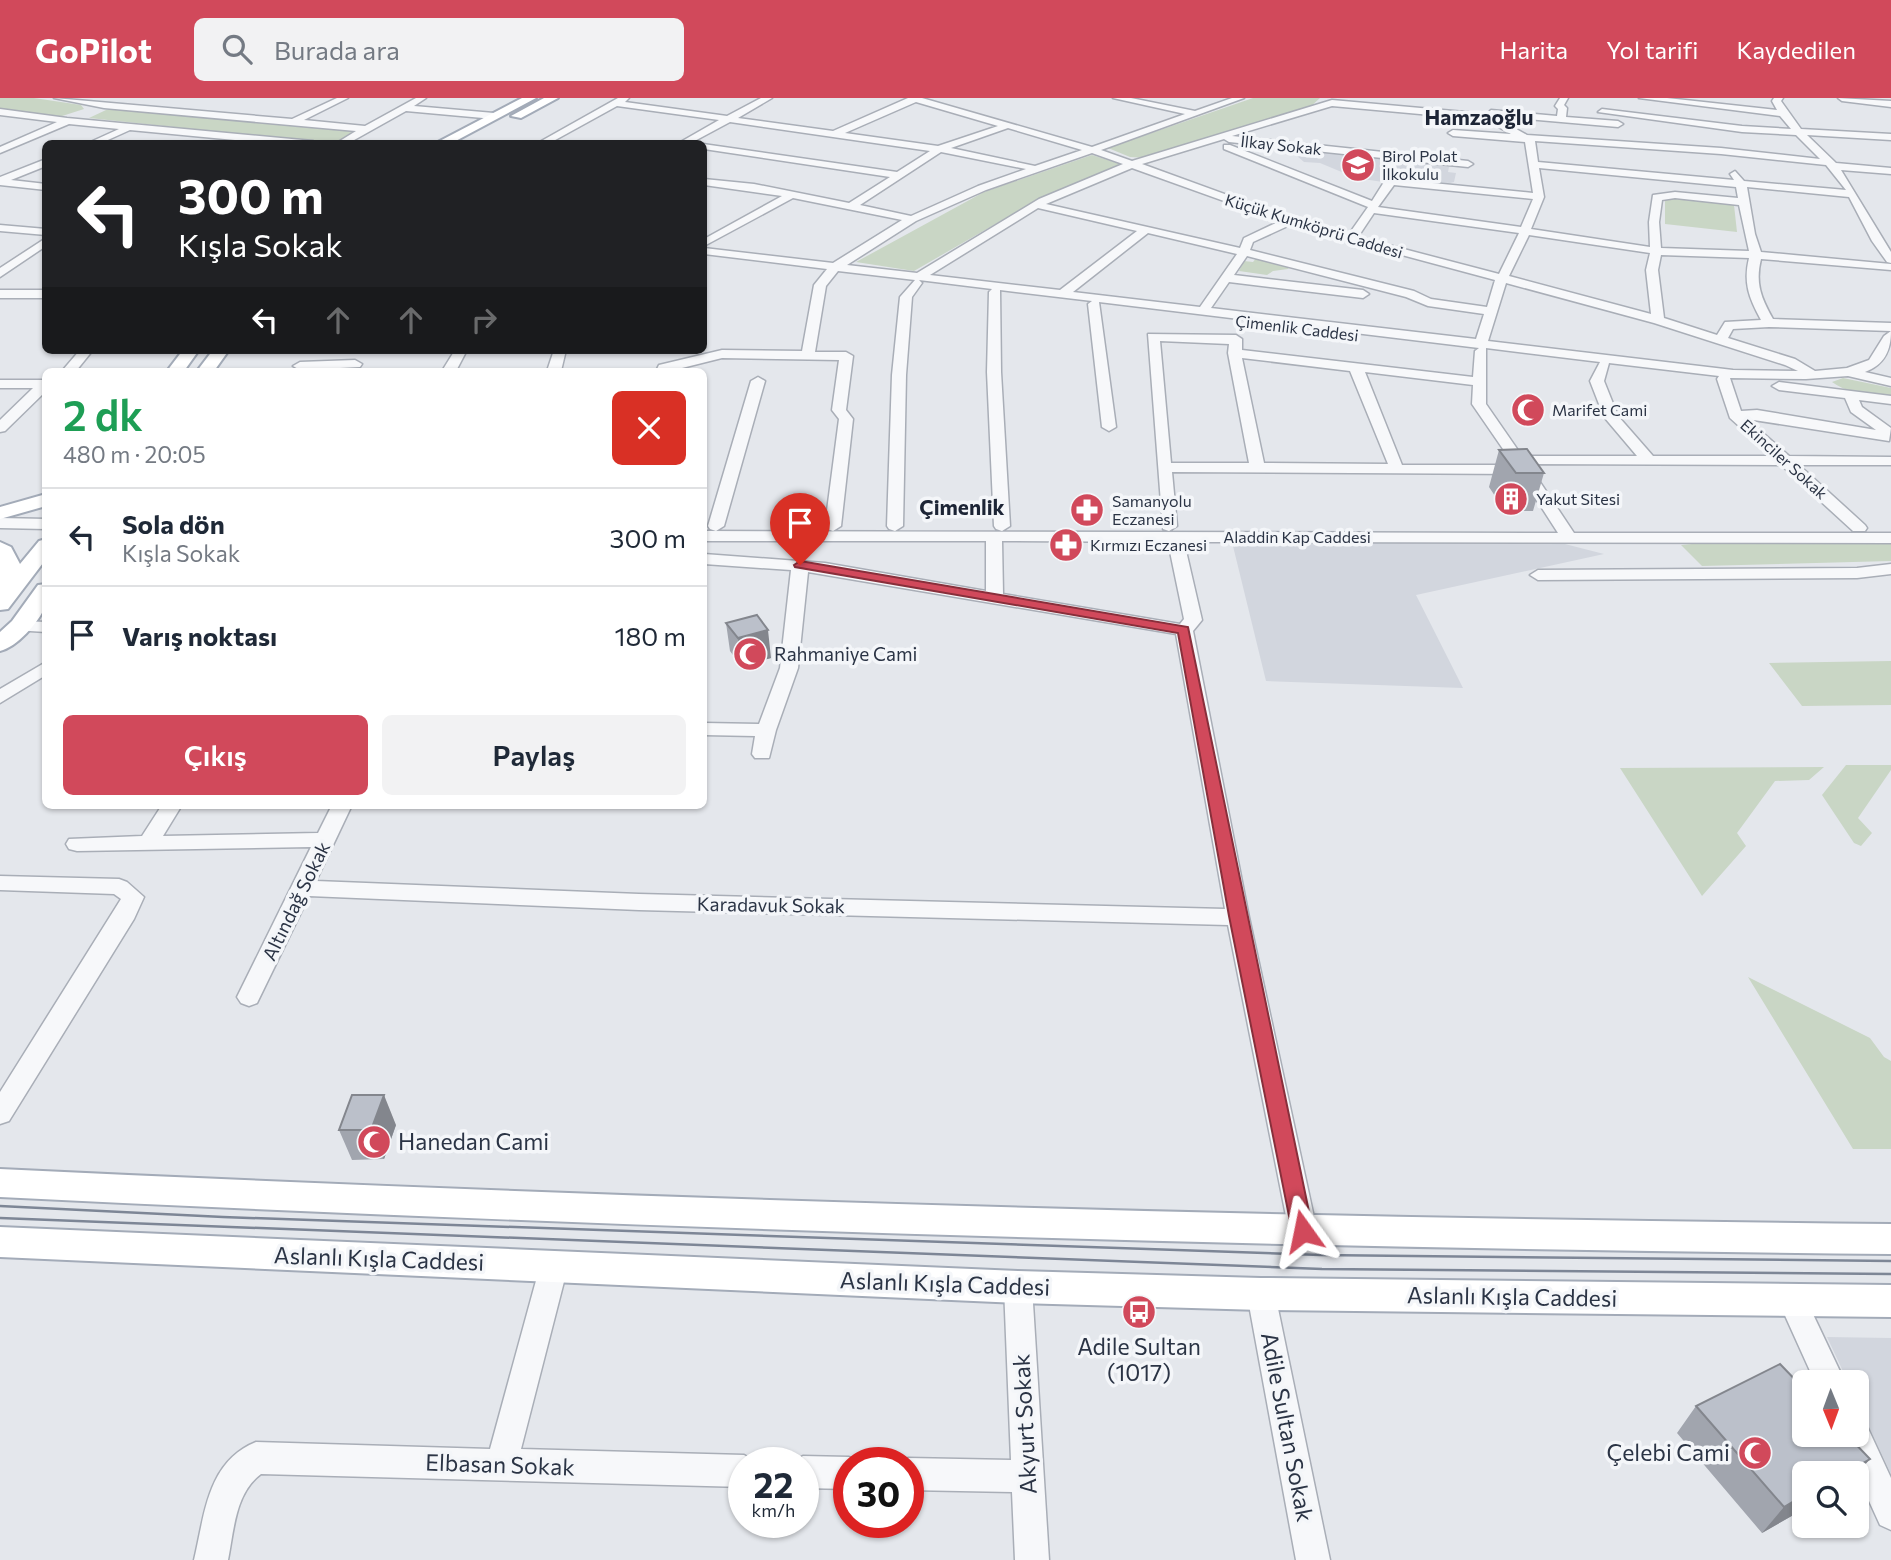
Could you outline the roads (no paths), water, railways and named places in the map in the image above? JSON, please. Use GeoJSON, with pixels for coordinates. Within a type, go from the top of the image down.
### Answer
{"type":"FeatureCollection","features":[{"type":"Feature","properties":{"kind":"main road"},"geometry":{"type":"LineString","coordinates":[[448,140],[531,98]]}},
{"type":"Feature","properties":{"kind":"main road"},"geometry":{"type":"LineString","coordinates":[[470,140],[553,98]]}},
{"type":"Feature","properties":{"kind":"main road"},"geometry":{"type":"LineString","coordinates":[[177,368],[188,354]]}},
{"type":"Feature","properties":{"kind":"main road"},"geometry":{"type":"LineString","coordinates":[[207,368],[218,354]]}},
{"type":"Feature","properties":{"kind":"main road"},"geometry":{"type":"LineString","coordinates":[[0,513],[42,501]]}},
{"type":"Feature","properties":{"kind":"main road"},"geometry":{"type":"LineString","coordinates":[[0,548],[6,552],[11,569],[6,597]]}},
{"type":"Feature","properties":{"kind":"main road"},"geometry":{"type":"LineString","coordinates":[[6,597],[42,550]]}},
{"type":"Feature","properties":{"kind":"main road"},"geometry":{"type":"LineString","coordinates":[[0,644],[35,616],[42,599]]}},
{"type":"Feature","properties":{"kind":"main road"},"geometry":{"type":"LineString","coordinates":[[0,1183],[359,1201],[1303,1231],[1891,1239]]}},
{"type":"Feature","properties":{"kind":"main road","name":"Aslanlı Kışla Caddesi"},"geometry":{"type":"LineString","coordinates":[[0,1242],[1018,1287],[1261,1294],[1891,1301]]}},
{"type":"Feature","properties":{"kind":"street"},"geometry":{"type":"LineString","coordinates":[[58,98],[104,105],[367,129]]}},
{"type":"Feature","properties":{"kind":"street"},"geometry":{"type":"LineString","coordinates":[[0,150],[121,98]]}},
{"type":"Feature","properties":{"kind":"street"},"geometry":{"type":"LineString","coordinates":[[318,98],[342,99]]}},
{"type":"Feature","properties":{"kind":"street"},"geometry":{"type":"LineString","coordinates":[[346,140],[422,98]]}},
{"type":"Feature","properties":{"kind":"street"},"geometry":{"type":"LineString","coordinates":[[688,140],[768,98]]}},
{"type":"Feature","properties":{"kind":"street"},"geometry":{"type":"LineString","coordinates":[[836,133],[912,98]]}},
{"type":"Feature","properties":{"kind":"street","name":"Küçük Kumköprü Caddesi"},"geometry":{"type":"LineString","coordinates":[[912,98],[1093,150],[1289,221],[1351,239],[1845,372],[1891,382]]}},
{"type":"Feature","properties":{"kind":"street"},"geometry":{"type":"LineString","coordinates":[[945,109],[958,98]]}},
{"type":"Feature","properties":{"kind":"street"},"geometry":{"type":"LineString","coordinates":[[1117,98],[1196,113]]}},
{"type":"Feature","properties":{"kind":"street"},"geometry":{"type":"LineString","coordinates":[[808,355],[820,285],[832,270],[912,219],[982,188],[1240,98]]}},
{"type":"Feature","properties":{"kind":"street"},"geometry":{"type":"LineString","coordinates":[[1779,98],[1776,102],[1785,117],[1832,165],[1852,194],[1880,247],[1891,260]]}},
{"type":"Feature","properties":{"kind":"street"},"geometry":{"type":"LineString","coordinates":[[1842,98],[1891,104]]}},
{"type":"Feature","properties":{"kind":"street"},"geometry":{"type":"LineString","coordinates":[[292,122],[342,99]]}},
{"type":"Feature","properties":{"kind":"street"},"geometry":{"type":"LineString","coordinates":[[173,110],[198,100]]}},
{"type":"Feature","properties":{"kind":"street"},"geometry":{"type":"LineString","coordinates":[[547,140],[621,100],[939,149],[1035,169]]}},
{"type":"Feature","properties":{"kind":"street"},"geometry":{"type":"LineString","coordinates":[[1640,101],[1785,117]]}},
{"type":"Feature","properties":{"kind":"street"},"geometry":{"type":"LineString","coordinates":[[895,526],[900,362],[906,297],[917,280],[1038,205],[1132,164],[1332,103],[1491,112],[1604,108],[1620,116],[1832,165],[1891,171]]}},
{"type":"Feature","properties":{"kind":"street"},"geometry":{"type":"LineString","coordinates":[[405,108],[494,116]]}},
{"type":"Feature","properties":{"kind":"street"},"geometry":{"type":"LineString","coordinates":[[1563,108],[1618,124],[1620,116]]}},
{"type":"Feature","properties":{"kind":"street"},"geometry":{"type":"LineString","coordinates":[[0,111],[67,121],[270,140]]}},
{"type":"Feature","properties":{"kind":"street"},"geometry":{"type":"LineString","coordinates":[[1491,112],[1521,137],[1530,141],[1539,197],[1511,265],[1502,278],[1481,347],[1479,404],[1566,533]]}},
{"type":"Feature","properties":{"kind":"street"},"geometry":{"type":"LineString","coordinates":[[853,205],[939,149],[1006,126]]}},
{"type":"Feature","properties":{"kind":"street"},"geometry":{"type":"LineString","coordinates":[[100,140],[131,127]]}},
{"type":"Feature","properties":{"kind":"street"},"geometry":{"type":"LineString","coordinates":[[1460,145],[1453,133],[1521,137],[1570,154],[1671,163],[1741,184],[1852,194]]}},
{"type":"Feature","properties":{"kind":"street"},"geometry":{"type":"LineString","coordinates":[[1535,165],[1570,154],[1671,163],[1712,138],[1800,134],[1891,137]]}},
{"type":"Feature","properties":{"kind":"street"},"geometry":{"type":"LineString","coordinates":[[1712,138],[1741,184],[1756,255],[1751,274],[1754,296],[1769,323]]}},
{"type":"Feature","properties":{"kind":"street"},"geometry":{"type":"LineString","coordinates":[[1216,139],[1372,207],[1656,251],[1756,255],[1891,267]]}},
{"type":"Feature","properties":{"kind":"street","name":"İlkay Sokak"},"geometry":{"type":"LineString","coordinates":[[1216,139],[1467,160],[1461,188]]}},
{"type":"Feature","properties":{"kind":"street"},"geometry":{"type":"LineString","coordinates":[[707,146],[898,175]]}},
{"type":"Feature","properties":{"kind":"street"},"geometry":{"type":"LineString","coordinates":[[0,183],[42,164]]}},
{"type":"Feature","properties":{"kind":"street"},"geometry":{"type":"LineString","coordinates":[[707,182],[754,187],[912,219]]}},
{"type":"Feature","properties":{"kind":"street"},"geometry":{"type":"LineString","coordinates":[[1351,239],[1392,182],[1539,197]]}},
{"type":"Feature","properties":{"kind":"street"},"geometry":{"type":"LineString","coordinates":[[0,183],[42,188]]}},
{"type":"Feature","properties":{"kind":"street"},"geometry":{"type":"LineString","coordinates":[[1658,320],[1652,279],[1656,251],[1654,222],[1657,197],[1675,195],[1744,202]]}},
{"type":"Feature","properties":{"kind":"street"},"geometry":{"type":"LineString","coordinates":[[707,241],[789,196]]}},
{"type":"Feature","properties":{"kind":"street"},"geometry":{"type":"LineString","coordinates":[[1038,205],[1244,252],[1410,294],[1428,302]]}},
{"type":"Feature","properties":{"kind":"street"},"geometry":{"type":"LineString","coordinates":[[1203,312],[1244,252],[1248,240],[1289,221]]}},
{"type":"Feature","properties":{"kind":"street"},"geometry":{"type":"LineString","coordinates":[[0,228],[42,232]]}},
{"type":"Feature","properties":{"kind":"street"},"geometry":{"type":"LineString","coordinates":[[1061,295],[1147,229]]}},
{"type":"Feature","properties":{"kind":"street"},"geometry":{"type":"LineString","coordinates":[[0,273],[42,244]]}},
{"type":"Feature","properties":{"kind":"street","name":"Çimenlik Caddesi"},"geometry":{"type":"LineString","coordinates":[[707,251],[832,270]]}},
{"type":"Feature","properties":{"kind":"street","name":"Çimenlik Caddesi"},"geometry":{"type":"LineString","coordinates":[[707,258],[1061,295],[1891,400]]}},
{"type":"Feature","properties":{"kind":"street"},"geometry":{"type":"LineString","coordinates":[[1227,278],[1492,311]]}},
{"type":"Feature","properties":{"kind":"street","name":"Çimenlik Caddesi"},"geometry":{"type":"LineString","coordinates":[[917,280],[1238,321],[1761,375],[1845,372]]}},
{"type":"Feature","properties":{"kind":"street"},"geometry":{"type":"LineString","coordinates":[[995,292],[998,530],[995,599]]}},
{"type":"Feature","properties":{"kind":"street"},"geometry":{"type":"LineString","coordinates":[[0,294],[42,294]]}},
{"type":"Feature","properties":{"kind":"street"},"geometry":{"type":"LineString","coordinates":[[1094,304],[1109,428]]}},
{"type":"Feature","properties":{"kind":"street"},"geometry":{"type":"LineString","coordinates":[[1238,321],[1235,346],[1257,468]]}},
{"type":"Feature","properties":{"kind":"street"},"geometry":{"type":"LineString","coordinates":[[1721,338],[1729,325],[1769,323],[1891,327]]}},
{"type":"Feature","properties":{"kind":"street"},"geometry":{"type":"LineString","coordinates":[[1845,372],[1876,362],[1891,335]]}},
{"type":"Feature","properties":{"kind":"street"},"geometry":{"type":"LineString","coordinates":[[1184,630],[1194,620],[1172,531],[1153,337],[1235,346],[1479,382]]}},
{"type":"Feature","properties":{"kind":"street","name":"Küçük Kumköprü Caddesi"},"geometry":{"type":"LineString","coordinates":[[1721,338],[1800,366],[1823,384],[1850,395]]}},
{"type":"Feature","properties":{"kind":"street"},"geometry":{"type":"LineString","coordinates":[[72,368],[84,354]]}},
{"type":"Feature","properties":{"kind":"street"},"geometry":{"type":"LineString","coordinates":[[664,368],[674,363],[701,365],[722,354],[846,356],[839,411],[846,419],[834,532],[825,568]]}},
{"type":"Feature","properties":{"kind":"street"},"geometry":{"type":"LineString","coordinates":[[1761,375],[1771,373],[1777,366],[1767,355]]}},
{"type":"Feature","properties":{"kind":"street"},"geometry":{"type":"LineString","coordinates":[[298,368],[355,363]]}},
{"type":"Feature","properties":{"kind":"street"},"geometry":{"type":"LineString","coordinates":[[1352,365],[1358,372],[1395,467]]}},
{"type":"Feature","properties":{"kind":"street"},"geometry":{"type":"LineString","coordinates":[[1604,365],[1597,381],[1611,418],[1650,462]]}},
{"type":"Feature","properties":{"kind":"street","name":"Ekinciler Sokak"},"geometry":{"type":"LineString","coordinates":[[1724,379],[1735,415],[1860,528]]}},
{"type":"Feature","properties":{"kind":"street"},"geometry":{"type":"LineString","coordinates":[[708,530],[758,381]]}},
{"type":"Feature","properties":{"kind":"street"},"geometry":{"type":"LineString","coordinates":[[0,384],[42,384]]}},
{"type":"Feature","properties":{"kind":"street"},"geometry":{"type":"LineString","coordinates":[[0,428],[42,387]]}},
{"type":"Feature","properties":{"kind":"street"},"geometry":{"type":"LineString","coordinates":[[1850,395],[1856,409],[1891,436]]}},
{"type":"Feature","properties":{"kind":"street"},"geometry":{"type":"LineString","coordinates":[[1735,415],[1756,414],[1891,436]]}},
{"type":"Feature","properties":{"kind":"street"},"geometry":{"type":"LineString","coordinates":[[1165,467],[1891,461]]}},
{"type":"Feature","properties":{"kind":"street"},"geometry":{"type":"LineString","coordinates":[[0,523],[42,524]]}},
{"type":"Feature","properties":{"kind":"street","name":"Aladdin Kap Caddesi"},"geometry":{"type":"LineString","coordinates":[[834,532],[895,526],[998,530]]}},
{"type":"Feature","properties":{"kind":"street","name":"Aladdin Kap Caddesi"},"geometry":{"type":"LineString","coordinates":[[1566,533],[1891,528]]}},
{"type":"Feature","properties":{"kind":"street","name":"Aladdin Kap Caddesi"},"geometry":{"type":"LineString","coordinates":[[708,530],[1566,533],[1891,538]]}},
{"type":"Feature","properties":{"kind":"street"},"geometry":{"type":"LineString","coordinates":[[0,534],[42,534]]}},
{"type":"Feature","properties":{"kind":"street"},"geometry":{"type":"LineString","coordinates":[[707,559],[825,568],[1184,630]]}},
{"type":"Feature","properties":{"kind":"street"},"geometry":{"type":"LineString","coordinates":[[762,754],[766,730],[789,668],[800,565]]}},
{"type":"Feature","properties":{"kind":"street"},"geometry":{"type":"LineString","coordinates":[[1538,575],[1857,573],[1891,569]]}},
{"type":"Feature","properties":{"kind":"street"},"geometry":{"type":"LineString","coordinates":[[1184,630],[1238,916],[1303,1231]]}},
{"type":"Feature","properties":{"kind":"street"},"geometry":{"type":"LineString","coordinates":[[0,697],[42,670]]}},
{"type":"Feature","properties":{"kind":"street"},"geometry":{"type":"LineString","coordinates":[[707,729],[766,730]]}},
{"type":"Feature","properties":{"kind":"street"},"geometry":{"type":"LineString","coordinates":[[148,843],[169,809]]}},
{"type":"Feature","properties":{"kind":"street","name":"Altındağ Sokak"},"geometry":{"type":"LineString","coordinates":[[249,997],[340,809]]}},
{"type":"Feature","properties":{"kind":"street"},"geometry":{"type":"LineString","coordinates":[[77,844],[326,840]]}},
{"type":"Feature","properties":{"kind":"street"},"geometry":{"type":"LineString","coordinates":[[0,883],[119,887],[133,897],[79,990],[0,1114]]}},
{"type":"Feature","properties":{"kind":"street","name":"Karadavuk Sokak"},"geometry":{"type":"LineString","coordinates":[[303,888],[639,902],[1238,916]]}},
{"type":"Feature","properties":{"kind":"street"},"geometry":{"type":"LineString","coordinates":[[500,1466],[554,1266]]}},
{"type":"Feature","properties":{"kind":"street","name":"Akyurt Sokak"},"geometry":{"type":"LineString","coordinates":[[1018,1287],[1032,1560]]}},
{"type":"Feature","properties":{"kind":"street","name":"Adile Sultan Sokak"},"geometry":{"type":"LineString","coordinates":[[1261,1294],[1313,1560]]}},
{"type":"Feature","properties":{"kind":"street"},"geometry":{"type":"LineString","coordinates":[[1793,1300],[1825,1370]]}},
{"type":"Feature","properties":{"kind":"street"},"geometry":{"type":"LineString","coordinates":[[1860,1447],[1891,1514]]}},
{"type":"Feature","properties":{"kind":"street","name":"Elbasan Sokak"},"geometry":{"type":"LineString","coordinates":[[211,1560],[225,1497],[237,1472],[256,1458],[728,1471]]}},
{"type":"Feature","properties":{"kind":"street"},"geometry":{"type":"LineString","coordinates":[[924,1474],[1028,1476]]}},
{"type":"Feature","properties":{"kind":"tram line"},"geometry":{"type":"LineString","coordinates":[[0,1206],[223,1217],[1320,1255],[1891,1261]]}},
{"type":"Feature","properties":{"kind":"tram line"},"geometry":{"type":"LineString","coordinates":[[0,1218],[1322,1269],[1891,1274]]}},
{"type":"Feature","properties":{"kind":"place","name":"Birol Polat İlkokulu"},"geometry":{"type":"Point","coordinates":[1358,165]}},
{"type":"Feature","properties":{"kind":"place","name":"Marifet Cami"},"geometry":{"type":"Point","coordinates":[1528,410]}},
{"type":"Feature","properties":{"kind":"place","name":"Yakut Sitesi"},"geometry":{"type":"Point","coordinates":[1511,499]}},
{"type":"Feature","properties":{"kind":"place","name":"Samanyolu Eczanesi"},"geometry":{"type":"Point","coordinates":[1087,510]}},
{"type":"Feature","properties":{"kind":"place","name":"Kırmızı Eczanesi"},"geometry":{"type":"Point","coordinates":[1066,545]}},
{"type":"Feature","properties":{"kind":"place","name":"Rahmaniye Cami"},"geometry":{"type":"Point","coordinates":[750,654]}},
{"type":"Feature","properties":{"kind":"place","name":"Hanedan Cami"},"geometry":{"type":"Point","coordinates":[374,1142]}},
{"type":"Feature","properties":{"kind":"place","name":"Adile Sultan (1017)"},"geometry":{"type":"Point","coordinates":[1139,1312]}},
{"type":"Feature","properties":{"kind":"place","name":"Çelebi Cami"},"geometry":{"type":"Point","coordinates":[1755,1453]}},
{"type":"Feature","properties":{"kind":"district","name":"Hamzaoğlu"},"geometry":{"type":"Point","coordinates":[1479,118]}},
{"type":"Feature","properties":{"kind":"district","name":"Çimenlik"},"geometry":{"type":"Point","coordinates":[962,508]}}]}
